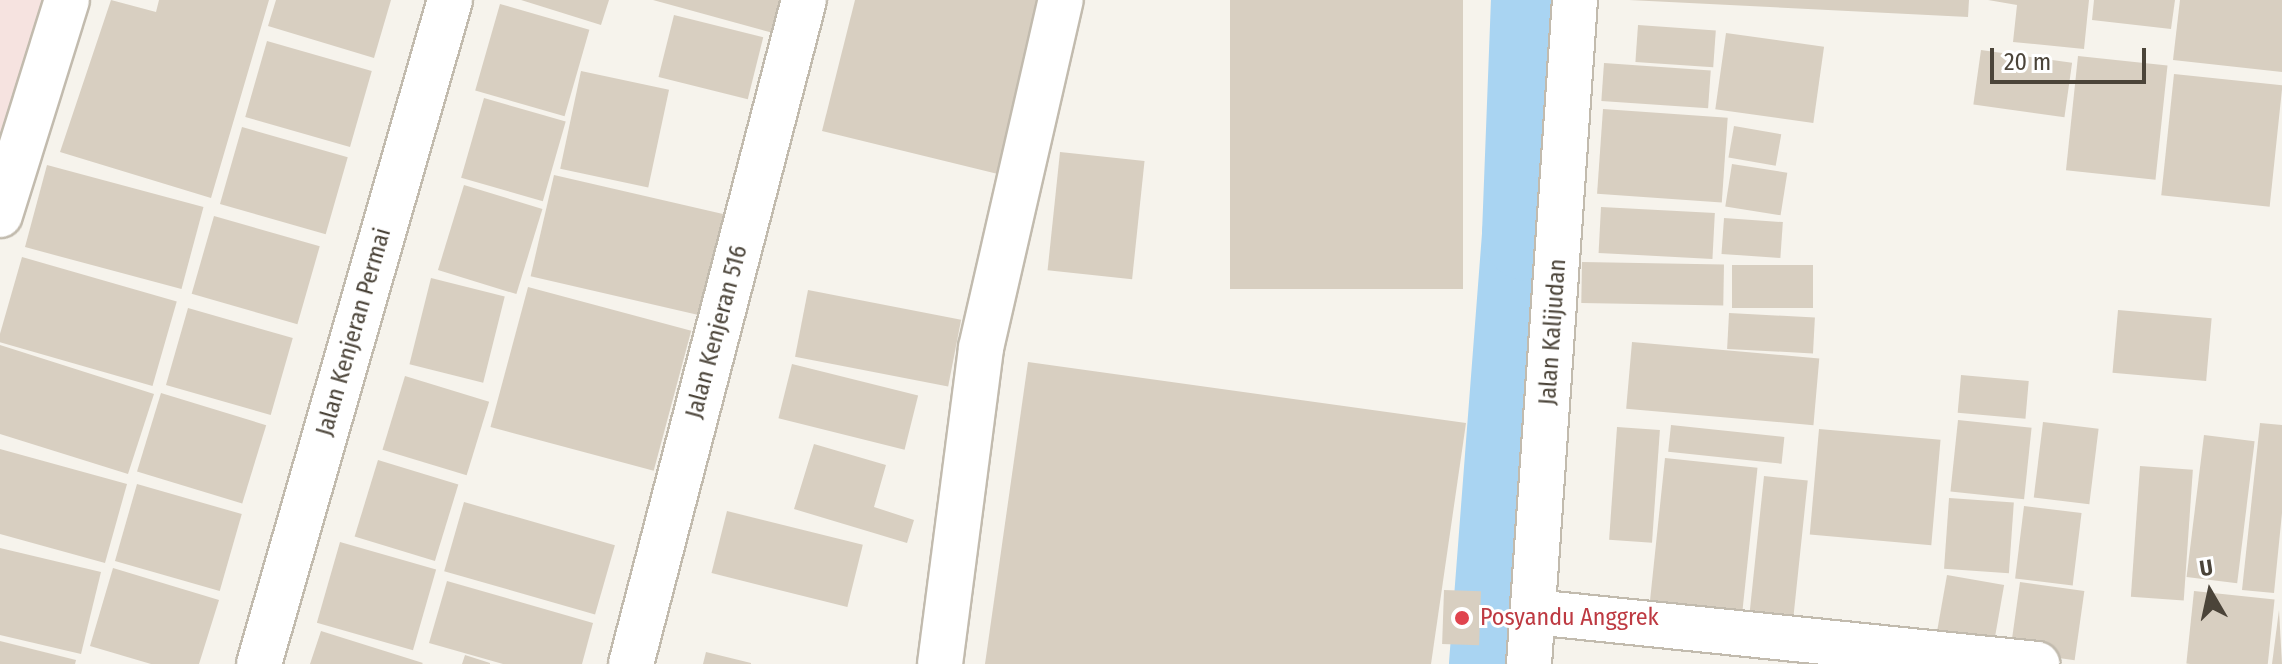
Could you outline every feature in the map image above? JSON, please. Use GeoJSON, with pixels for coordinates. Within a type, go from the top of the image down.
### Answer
{"type":"FeatureCollection","features":[{"type":"Feature","properties":{"kind":"street"},"geometry":{"type":"LineString","coordinates":[[0,215],[67,0]]}},
{"type":"Feature","properties":{"kind":"street","name":"Jalan Kenjeran Permai"},"geometry":{"type":"LineString","coordinates":[[259,664],[450,0]]}},
{"type":"Feature","properties":{"kind":"street","name":"Jalan Kenjeran 516"},"geometry":{"type":"LineString","coordinates":[[631,664],[804,0]]}},
{"type":"Feature","properties":{"kind":"street"},"geometry":{"type":"LineString","coordinates":[[940,664],[981,348],[1061,0]]}},
{"type":"Feature","properties":{"kind":"street","name":"Jalan Kalijudan"},"geometry":{"type":"LineString","coordinates":[[1529,664],[1575,0]]}},
{"type":"Feature","properties":{"kind":"street"},"geometry":{"type":"LineString","coordinates":[[1534,612],[2037,664]]}},
{"type":"Feature","properties":{"kind":"shaded area"},"geometry":{"type":"Polygon","coordinates":[[[0,0],[50,0],[0,150],[0,0]]]}},
{"type":"Feature","properties":{"kind":"building"},"geometry":{"type":"Polygon","coordinates":[[[111,0],[156,12],[159,0],[269,0],[211,198],[60,152],[111,0]]]}},
{"type":"Feature","properties":{"kind":"building"},"geometry":{"type":"Polygon","coordinates":[[[276,0],[391,0],[374,58],[268,26],[276,0]]]}},
{"type":"Feature","properties":{"kind":"building"},"geometry":{"type":"Polygon","coordinates":[[[521,0],[609,0],[601,25],[521,0]]]}},
{"type":"Feature","properties":{"kind":"building"},"geometry":{"type":"Polygon","coordinates":[[[653,0],[786,0],[777,34],[653,0]]]}},
{"type":"Feature","properties":{"kind":"building"},"geometry":{"type":"Polygon","coordinates":[[[855,0],[1046,0],[1002,175],[822,131],[855,0]]]}},
{"type":"Feature","properties":{"kind":"building"},"geometry":{"type":"Polygon","coordinates":[[[1230,0],[1463,0],[1463,289],[1230,289],[1230,0]]]}},
{"type":"Feature","properties":{"kind":"building"},"geometry":{"type":"Polygon","coordinates":[[[1629,0],[1969,0],[1968,17],[1629,0]]]}},
{"type":"Feature","properties":{"kind":"building"},"geometry":{"type":"Polygon","coordinates":[[[1988,0],[2089,0],[2084,49],[2013,42],[2017,5],[1988,0]]]}},
{"type":"Feature","properties":{"kind":"building"},"geometry":{"type":"Polygon","coordinates":[[[2094,0],[2175,0],[2171,29],[2092,20],[2094,0]]]}},
{"type":"Feature","properties":{"kind":"building"},"geometry":{"type":"Polygon","coordinates":[[[2180,0],[2282,0],[2282,72],[2173,60],[2180,0]]]}},
{"type":"Feature","properties":{"kind":"building"},"geometry":{"type":"Polygon","coordinates":[[[500,4],[589,30],[565,116],[475,91],[500,4]]]}},
{"type":"Feature","properties":{"kind":"building"},"geometry":{"type":"Polygon","coordinates":[[[674,15],[763,37],[748,99],[659,77],[674,15]]]}},
{"type":"Feature","properties":{"kind":"building"},"geometry":{"type":"Polygon","coordinates":[[[1638,25],[1716,30],[1713,67],[1635,62],[1638,25]]]}},
{"type":"Feature","properties":{"kind":"building"},"geometry":{"type":"Polygon","coordinates":[[[1726,33],[1824,47],[1813,123],[1715,109],[1726,33]]]}},
{"type":"Feature","properties":{"kind":"building"},"geometry":{"type":"Polygon","coordinates":[[[267,41],[372,71],[350,147],[245,117],[267,41]]]}},
{"type":"Feature","properties":{"kind":"building"},"geometry":{"type":"Polygon","coordinates":[[[1981,50],[2072,63],[2064,117],[1973,104],[1981,50]]]}},
{"type":"Feature","properties":{"kind":"building"},"geometry":{"type":"Polygon","coordinates":[[[2078,56],[2168,65],[2155,180],[2066,170],[2078,56]]]}},
{"type":"Feature","properties":{"kind":"building"},"geometry":{"type":"Polygon","coordinates":[[[1604,63],[1711,70],[1708,108],[1601,101],[1604,63]]]}},
{"type":"Feature","properties":{"kind":"building"},"geometry":{"type":"Polygon","coordinates":[[[581,71],[669,90],[648,188],[560,169],[581,71]]]}},
{"type":"Feature","properties":{"kind":"building"},"geometry":{"type":"Polygon","coordinates":[[[2174,74],[2282,85],[2270,207],[2161,195],[2174,74]]]}},
{"type":"Feature","properties":{"kind":"building"},"geometry":{"type":"Polygon","coordinates":[[[484,98],[566,121],[543,201],[461,178],[484,98]]]}},
{"type":"Feature","properties":{"kind":"building"},"geometry":{"type":"Polygon","coordinates":[[[1603,109],[1728,118],[1722,203],[1597,194],[1603,109]]]}},
{"type":"Feature","properties":{"kind":"building"},"geometry":{"type":"Polygon","coordinates":[[[1734,126],[1781,134],[1776,166],[1728,158],[1734,126]]]}},
{"type":"Feature","properties":{"kind":"building"},"geometry":{"type":"Polygon","coordinates":[[[242,127],[348,157],[326,234],[220,204],[242,127]]]}},
{"type":"Feature","properties":{"kind":"building"},"geometry":{"type":"Polygon","coordinates":[[[1060,152],[1145,161],[1132,279],[1048,270],[1060,152]]]}},
{"type":"Feature","properties":{"kind":"building"},"geometry":{"type":"Polygon","coordinates":[[[1732,164],[1787,173],[1781,215],[1725,206],[1732,164]]]}},
{"type":"Feature","properties":{"kind":"building"},"geometry":{"type":"Polygon","coordinates":[[[47,165],[203,207],[181,289],[25,247],[47,165]]]}},
{"type":"Feature","properties":{"kind":"building"},"geometry":{"type":"Polygon","coordinates":[[[554,175],[738,218],[715,319],[531,276],[554,175]]]}},
{"type":"Feature","properties":{"kind":"building"},"geometry":{"type":"Polygon","coordinates":[[[464,185],[542,209],[516,294],[438,270],[464,185]]]}},
{"type":"Feature","properties":{"kind":"building"},"geometry":{"type":"Polygon","coordinates":[[[1601,207],[1715,213],[1712,259],[1599,253],[1601,207]]]}},
{"type":"Feature","properties":{"kind":"building"},"geometry":{"type":"Polygon","coordinates":[[[214,216],[320,246],[297,324],[192,294],[214,216]]]}},
{"type":"Feature","properties":{"kind":"building"},"geometry":{"type":"Polygon","coordinates":[[[1724,218],[1783,222],[1780,258],[1721,254],[1724,218]]]}},
{"type":"Feature","properties":{"kind":"building"},"geometry":{"type":"Polygon","coordinates":[[[22,257],[177,301],[153,386],[0,342],[22,257]]]}},
{"type":"Feature","properties":{"kind":"building"},"geometry":{"type":"Polygon","coordinates":[[[1582,262],[1724,264],[1723,305],[1581,303],[1582,262]]]}},
{"type":"Feature","properties":{"kind":"building"},"geometry":{"type":"Polygon","coordinates":[[[1732,265],[1813,265],[1813,308],[1732,308],[1732,265]]]}},
{"type":"Feature","properties":{"kind":"building"},"geometry":{"type":"Polygon","coordinates":[[[431,278],[505,296],[483,383],[409,364],[431,278]]]}},
{"type":"Feature","properties":{"kind":"building"},"geometry":{"type":"Polygon","coordinates":[[[528,287],[691,331],[654,471],[490,427],[528,287]]]}},
{"type":"Feature","properties":{"kind":"building"},"geometry":{"type":"Polygon","coordinates":[[[808,290],[961,320],[948,387],[795,357],[808,290]]]}},
{"type":"Feature","properties":{"kind":"building"},"geometry":{"type":"Polygon","coordinates":[[[188,308],[293,338],[271,415],[166,385],[188,308]]]}},
{"type":"Feature","properties":{"kind":"building"},"geometry":{"type":"Polygon","coordinates":[[[2118,310],[2212,318],[2206,381],[2113,373],[2118,310]]]}},
{"type":"Feature","properties":{"kind":"building"},"geometry":{"type":"Polygon","coordinates":[[[1729,313],[1815,318],[1813,353],[1727,349],[1729,313]]]}},
{"type":"Feature","properties":{"kind":"building"},"geometry":{"type":"Polygon","coordinates":[[[1632,342],[1819,358],[1813,425],[1626,409],[1632,342]]]}},
{"type":"Feature","properties":{"kind":"building"},"geometry":{"type":"Polygon","coordinates":[[[0,345],[154,394],[128,474],[0,434],[0,345]]]}},
{"type":"Feature","properties":{"kind":"building"},"geometry":{"type":"Polygon","coordinates":[[[1028,362],[1466,423],[1431,664],[985,664],[1028,362]]]}},
{"type":"Feature","properties":{"kind":"building"},"geometry":{"type":"Polygon","coordinates":[[[792,364],[918,395],[905,450],[778,418],[792,364]]]}},
{"type":"Feature","properties":{"kind":"building"},"geometry":{"type":"Polygon","coordinates":[[[1961,375],[2029,381],[2025,419],[1958,413],[1961,375]]]}},
{"type":"Feature","properties":{"kind":"building"},"geometry":{"type":"Polygon","coordinates":[[[405,376],[489,402],[467,475],[382,450],[405,376]]]}},
{"type":"Feature","properties":{"kind":"building"},"geometry":{"type":"Polygon","coordinates":[[[161,393],[266,425],[242,504],[137,471],[161,393]]]}},
{"type":"Feature","properties":{"kind":"building"},"geometry":{"type":"Polygon","coordinates":[[[1958,420],[2032,428],[2024,499],[1950,492],[1958,420]]]}},
{"type":"Feature","properties":{"kind":"building"},"geometry":{"type":"Polygon","coordinates":[[[2043,422],[2099,429],[2089,504],[2034,497],[2043,422]]]}},
{"type":"Feature","properties":{"kind":"building"},"geometry":{"type":"Polygon","coordinates":[[[2260,423],[2282,425],[2282,513],[2274,593],[2242,590],[2260,423]]]}},
{"type":"Feature","properties":{"kind":"building"},"geometry":{"type":"Polygon","coordinates":[[[1671,425],[1784,437],[1782,464],[1668,452],[1671,425]]]}},
{"type":"Feature","properties":{"kind":"building"},"geometry":{"type":"Polygon","coordinates":[[[1617,427],[1660,430],[1652,543],[1609,540],[1617,427]]]}},
{"type":"Feature","properties":{"kind":"building"},"geometry":{"type":"Polygon","coordinates":[[[1819,429],[1941,440],[1931,545],[1810,535],[1819,429]]]}},
{"type":"Feature","properties":{"kind":"building"},"geometry":{"type":"Polygon","coordinates":[[[2204,435],[2255,441],[2237,583],[2187,577],[2204,435]]]}},
{"type":"Feature","properties":{"kind":"building"},"geometry":{"type":"Polygon","coordinates":[[[814,444],[886,465],[874,507],[914,520],[907,543],[794,509],[814,444]]]}},
{"type":"Feature","properties":{"kind":"building"},"geometry":{"type":"Polygon","coordinates":[[[0,449],[127,484],[105,563],[0,534],[0,449]]]}},
{"type":"Feature","properties":{"kind":"building"},"geometry":{"type":"Polygon","coordinates":[[[1665,458],[1757,468],[1742,611],[1650,601],[1665,458]]]}},
{"type":"Feature","properties":{"kind":"building"},"geometry":{"type":"Polygon","coordinates":[[[378,460],[458,485],[435,561],[355,537],[378,460]]]}},
{"type":"Feature","properties":{"kind":"building"},"geometry":{"type":"Polygon","coordinates":[[[2140,466],[2193,470],[2184,600],[2131,597],[2140,466]]]}},
{"type":"Feature","properties":{"kind":"building"},"geometry":{"type":"Polygon","coordinates":[[[1764,476],[1808,481],[1794,615],[1750,610],[1764,476]]]}},
{"type":"Feature","properties":{"kind":"building"},"geometry":{"type":"Polygon","coordinates":[[[137,484],[242,514],[220,591],[115,561],[137,484]]]}},
{"type":"Feature","properties":{"kind":"building"},"geometry":{"type":"Polygon","coordinates":[[[1949,498],[2014,503],[2009,573],[1944,569],[1949,498]]]}},
{"type":"Feature","properties":{"kind":"building"},"geometry":{"type":"Polygon","coordinates":[[[464,502],[615,545],[595,614],[444,571],[464,502]]]}},
{"type":"Feature","properties":{"kind":"building"},"geometry":{"type":"Polygon","coordinates":[[[2024,506],[2082,513],[2073,586],[2015,578],[2024,506]]]}},
{"type":"Feature","properties":{"kind":"building"},"geometry":{"type":"Polygon","coordinates":[[[727,511],[863,545],[847,607],[712,573],[727,511]]]}},
{"type":"Feature","properties":{"kind":"building"},"geometry":{"type":"Polygon","coordinates":[[[340,542],[436,570],[413,650],[317,623],[340,542]]]}},
{"type":"Feature","properties":{"kind":"building"},"geometry":{"type":"Polygon","coordinates":[[[0,548],[101,572],[81,654],[0,635],[0,548]]]}},
{"type":"Feature","properties":{"kind":"building"},"geometry":{"type":"Polygon","coordinates":[[[113,568],[219,600],[199,664],[151,664],[90,646],[113,568]]]}},
{"type":"Feature","properties":{"kind":"building"},"geometry":{"type":"Polygon","coordinates":[[[1947,575],[2004,585],[1994,644],[1937,634],[1947,575]]]}},
{"type":"Feature","properties":{"kind":"building"},"geometry":{"type":"Polygon","coordinates":[[[447,581],[593,623],[582,664],[503,664],[429,643],[447,581]]]}},
{"type":"Feature","properties":{"kind":"building"},"geometry":{"type":"Polygon","coordinates":[[[2020,582],[2084,591],[2075,660],[2010,651],[2020,582]]]}},
{"type":"Feature","properties":{"kind":"building","name":"Posyandu Anggrek"},"geometry":{"type":"Polygon","coordinates":[[[1444,590],[1481,591],[1479,645],[1442,644],[1444,590]]]}},
{"type":"Feature","properties":{"kind":"building"},"geometry":{"type":"Polygon","coordinates":[[[2194,591],[2275,599],[2268,664],[2186,664],[2194,591]]]}},
{"type":"Feature","properties":{"kind":"building"},"geometry":{"type":"Polygon","coordinates":[[[2279,610],[2282,664],[2272,664],[2279,610]]]}},
{"type":"Feature","properties":{"kind":"building"},"geometry":{"type":"Polygon","coordinates":[[[321,631],[423,663],[310,664],[321,631]]]}},
{"type":"Feature","properties":{"kind":"building"},"geometry":{"type":"Polygon","coordinates":[[[0,641],[76,660],[75,664],[0,664],[0,641]]]}},
{"type":"Feature","properties":{"kind":"building"},"geometry":{"type":"Polygon","coordinates":[[[706,652],[751,663],[751,664],[703,664],[706,652]]]}},
{"type":"Feature","properties":{"kind":"building"},"geometry":{"type":"Polygon","coordinates":[[[465,655],[490,663],[490,664],[462,664],[465,655]]]}},
{"type":"Feature","properties":{"kind":"waterway"},"geometry":{"type":"LineString","coordinates":[[1496,664],[1529,234],[1538,0]]}},
{"type":"Feature","properties":{"kind":"place","name":"Posyandu Anggrek"},"geometry":{"type":"Point","coordinates":[1462,618]}}]}
